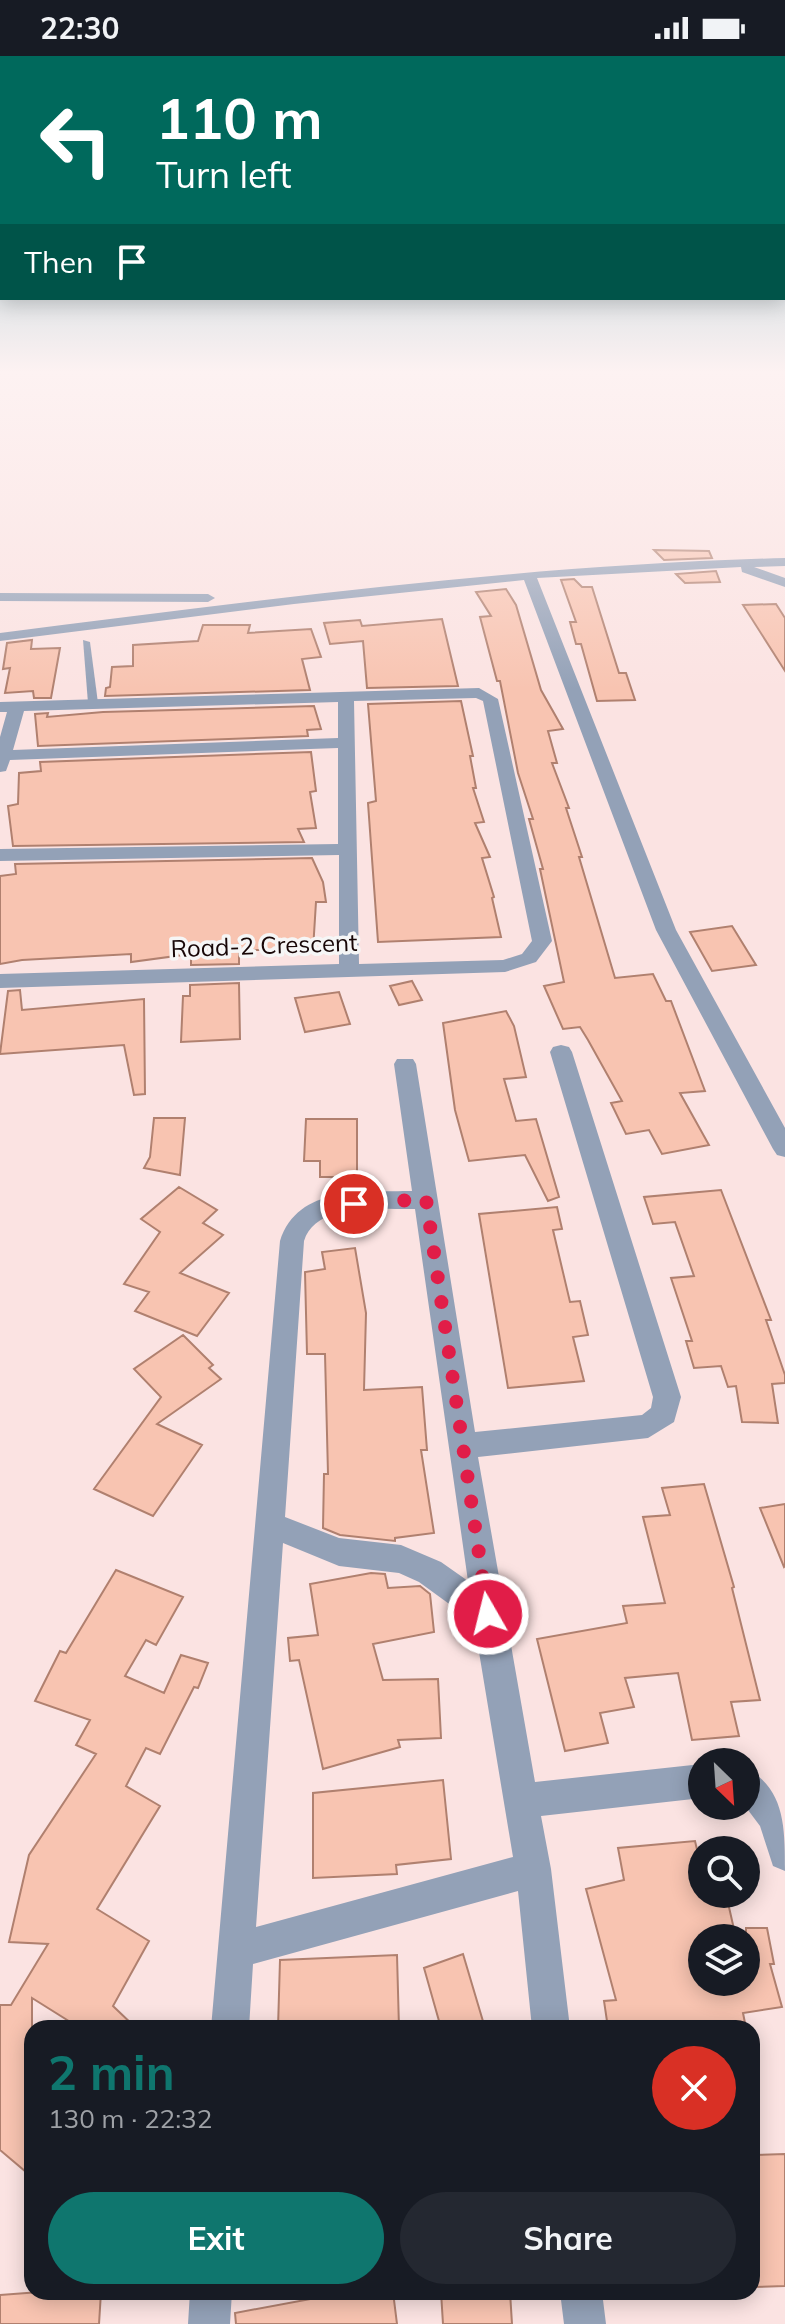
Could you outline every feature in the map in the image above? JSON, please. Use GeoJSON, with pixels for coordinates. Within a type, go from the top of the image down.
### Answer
{"type":"FeatureCollection","features":[{"type":"Feature","properties":{"kind":"street"},"geometry":{"type":"LineString","coordinates":[[0,637],[529,575],[785,562]]}},
{"type":"Feature","properties":{"kind":"street"},"geometry":{"type":"LineString","coordinates":[[730,563],[785,583]]}},
{"type":"Feature","properties":{"kind":"street"},"geometry":{"type":"LineString","coordinates":[[529,575],[584,725],[666,930],[785,1149]]}},
{"type":"Feature","properties":{"kind":"street"},"geometry":{"type":"LineString","coordinates":[[0,597],[327,597]]}},
{"type":"Feature","properties":{"kind":"street","name":"Road-2 Crescent"},"geometry":{"type":"LineString","coordinates":[[0,981],[349,968],[505,966],[529,958],[542,941],[490,699],[479,693],[346,695]]}},
{"type":"Feature","properties":{"kind":"street"},"geometry":{"type":"LineString","coordinates":[[347,743],[2,761],[8,706],[346,695],[347,743],[349,849],[349,968]]}},
{"type":"Feature","properties":{"kind":"street"},"geometry":{"type":"LineString","coordinates":[[0,855],[349,849]]}},
{"type":"Feature","properties":{"kind":"street"},"geometry":{"type":"LineString","coordinates":[[463,1446],[648,1426],[664,1414],[667,1397],[561,1052]]}},
{"type":"Feature","properties":{"kind":"street"},"geometry":{"type":"LineString","coordinates":[[405,1064],[488,1614],[533,1869],[550,2020]]}},
{"type":"Feature","properties":{"kind":"street"},"geometry":{"type":"LineString","coordinates":[[231,2020],[292,1241],[296,1226],[309,1214],[330,1206],[426,1199]]}},
{"type":"Feature","properties":{"kind":"street"},"geometry":{"type":"LineString","coordinates":[[269,1524],[339,1552],[401,1559],[430,1572],[488,1614]]}},
{"type":"Feature","properties":{"kind":"street"},"geometry":{"type":"LineString","coordinates":[[521,1801],[688,1783]]}},
{"type":"Feature","properties":{"kind":"street"},"geometry":{"type":"LineString","coordinates":[[760,1793],[780,1831],[785,1854]]}},
{"type":"Feature","properties":{"kind":"street"},"geometry":{"type":"LineString","coordinates":[[236,1951],[533,1869]]}},
{"type":"Feature","properties":{"kind":"street"},"geometry":{"type":"LineString","coordinates":[[209,2324],[210,2300]]}},
{"type":"Feature","properties":{"kind":"street"},"geometry":{"type":"LineString","coordinates":[[582,2300],[585,2324]]}},
{"type":"Feature","properties":{"kind":"lane"},"geometry":{"type":"LineString","coordinates":[[86,642],[93,703]]}},
{"type":"Feature","properties":{"kind":"building"},"geometry":{"type":"Polygon","coordinates":[[[654,550],[709,551],[712,558],[664,560],[654,550]]]}},
{"type":"Feature","properties":{"kind":"building"},"geometry":{"type":"Polygon","coordinates":[[[716,571],[720,582],[685,583],[676,574],[716,571]]]}},
{"type":"Feature","properties":{"kind":"building"},"geometry":{"type":"Polygon","coordinates":[[[574,579],[582,587],[592,587],[619,673],[626,673],[635,700],[597,701],[581,644],[576,644],[570,622],[576,622],[561,580],[574,579]]]}},
{"type":"Feature","properties":{"kind":"building"},"geometry":{"type":"Polygon","coordinates":[[[506,589],[516,605],[541,690],[563,729],[548,731],[557,763],[552,763],[569,808],[566,808],[582,857],[579,857],[615,978],[653,974],[666,1001],[671,1001],[705,1091],[680,1093],[709,1145],[662,1154],[649,1130],[626,1134],[611,1103],[622,1101],[580,1027],[563,1029],[544,986],[564,982],[540,869],[543,869],[529,819],[533,819],[518,773],[500,681],[497,681],[480,617],[491,616],[476,592],[506,589]]]}},
{"type":"Feature","properties":{"kind":"building"},"geometry":{"type":"Polygon","coordinates":[[[776,604],[785,618],[785,671],[743,605],[776,604]]]}},
{"type":"Feature","properties":{"kind":"building"},"geometry":{"type":"Polygon","coordinates":[[[442,619],[458,686],[367,688],[363,641],[330,644],[324,623],[360,620],[362,626],[442,619]]]}},
{"type":"Feature","properties":{"kind":"building"},"geometry":{"type":"Polygon","coordinates":[[[203,625],[250,625],[248,633],[311,629],[321,657],[302,659],[310,690],[105,696],[106,688],[110,687],[112,667],[133,666],[133,645],[198,641],[203,625]]]}},
{"type":"Feature","properties":{"kind":"building"},"geometry":{"type":"Polygon","coordinates":[[[32,640],[31,649],[60,648],[51,698],[34,698],[33,691],[5,693],[10,668],[3,669],[7,643],[32,640]]]}},
{"type":"Feature","properties":{"kind":"building"},"geometry":{"type":"Polygon","coordinates":[[[461,701],[473,756],[470,756],[476,788],[473,788],[484,822],[475,823],[490,857],[482,858],[494,897],[501,937],[378,942],[368,803],[376,801],[368,704],[461,701]]]}},
{"type":"Feature","properties":{"kind":"building"},"geometry":{"type":"Polygon","coordinates":[[[314,706],[321,729],[307,730],[308,736],[38,746],[35,714],[48,713],[47,717],[103,712],[314,706]]]}},
{"type":"Feature","properties":{"kind":"building"},"geometry":{"type":"Polygon","coordinates":[[[311,752],[316,791],[310,792],[316,828],[298,829],[304,842],[13,846],[8,806],[18,804],[19,773],[41,771],[40,762],[311,752]]]}},
{"type":"Feature","properties":{"kind":"building"},"geometry":{"type":"Polygon","coordinates":[[[312,858],[323,882],[326,902],[316,902],[313,950],[245,950],[245,954],[239,954],[239,964],[191,965],[191,954],[131,962],[131,954],[0,964],[0,876],[16,874],[15,864],[312,858]]]}},
{"type":"Feature","properties":{"kind":"building"},"geometry":{"type":"Polygon","coordinates":[[[732,926],[756,965],[712,971],[690,932],[732,926]]]}},
{"type":"Feature","properties":{"kind":"building"},"geometry":{"type":"Polygon","coordinates":[[[412,981],[422,1000],[399,1005],[390,986],[412,981]]]}},
{"type":"Feature","properties":{"kind":"building"},"geometry":{"type":"Polygon","coordinates":[[[239,983],[240,1039],[181,1042],[183,996],[190,996],[190,985],[239,983]]]}},
{"type":"Feature","properties":{"kind":"building"},"geometry":{"type":"Polygon","coordinates":[[[20,990],[22,1010],[144,999],[145,1094],[134,1095],[124,1045],[0,1054],[8,991],[20,990]]]}},
{"type":"Feature","properties":{"kind":"building"},"geometry":{"type":"Polygon","coordinates":[[[339,992],[350,1024],[305,1032],[295,998],[339,992]]]}},
{"type":"Feature","properties":{"kind":"building"},"geometry":{"type":"Polygon","coordinates":[[[506,1011],[514,1026],[526,1077],[504,1079],[516,1121],[536,1119],[559,1197],[548,1201],[525,1155],[469,1161],[455,1110],[443,1023],[506,1011]]]}},
{"type":"Feature","properties":{"kind":"building"},"geometry":{"type":"Polygon","coordinates":[[[154,1118],[185,1118],[180,1175],[144,1168],[150,1157],[154,1118]]]}},
{"type":"Feature","properties":{"kind":"building"},"geometry":{"type":"Polygon","coordinates":[[[306,1119],[357,1119],[357,1177],[320,1177],[320,1161],[304,1161],[306,1119]]]}},
{"type":"Feature","properties":{"kind":"building"},"geometry":{"type":"Polygon","coordinates":[[[179,1187],[217,1210],[203,1223],[223,1235],[180,1273],[229,1293],[197,1336],[135,1311],[149,1292],[124,1284],[160,1232],[141,1219],[179,1187]]]}},
{"type":"Feature","properties":{"kind":"building"},"geometry":{"type":"Polygon","coordinates":[[[721,1190],[771,1320],[766,1320],[785,1375],[785,1383],[772,1384],[778,1423],[742,1422],[736,1386],[728,1387],[721,1366],[694,1368],[686,1341],[692,1341],[671,1278],[694,1276],[675,1222],[653,1224],[644,1197],[721,1190]]]}},
{"type":"Feature","properties":{"kind":"building"},"geometry":{"type":"Polygon","coordinates":[[[557,1207],[562,1229],[553,1230],[570,1302],[580,1301],[588,1335],[573,1337],[584,1381],[508,1388],[479,1214],[557,1207]]]}},
{"type":"Feature","properties":{"kind":"building"},"geometry":{"type":"Polygon","coordinates":[[[355,1248],[366,1313],[364,1390],[422,1387],[427,1450],[421,1450],[434,1533],[395,1538],[395,1541],[340,1535],[323,1528],[324,1474],[328,1474],[325,1354],[307,1354],[305,1272],[325,1269],[322,1252],[355,1248]]]}},
{"type":"Feature","properties":{"kind":"building"},"geometry":{"type":"Polygon","coordinates":[[[183,1335],[213,1365],[209,1368],[221,1379],[157,1424],[202,1445],[153,1516],[94,1489],[161,1397],[134,1369],[183,1335]]]}},
{"type":"Feature","properties":{"kind":"building"},"geometry":{"type":"Polygon","coordinates":[[[704,1484],[734,1587],[760,1700],[731,1702],[739,1736],[692,1740],[678,1673],[625,1678],[634,1707],[600,1713],[608,1743],[565,1751],[537,1639],[627,1623],[623,1606],[665,1603],[643,1517],[670,1515],[662,1488],[704,1484]]]}},
{"type":"Feature","properties":{"kind":"building"},"geometry":{"type":"Polygon","coordinates":[[[785,1504],[785,1566],[784,1567],[760,1508],[785,1504]]]}},
{"type":"Feature","properties":{"kind":"building"},"geometry":{"type":"Polygon","coordinates":[[[116,1570],[183,1597],[156,1645],[146,1640],[125,1676],[164,1693],[181,1655],[208,1663],[198,1688],[194,1687],[160,1754],[146,1748],[126,1786],[160,1806],[97,1909],[149,1941],[113,2006],[128,2020],[67,2020],[32,1998],[32,2020],[24,2020],[24,2170],[0,2150],[0,2005],[11,2005],[48,1944],[9,1942],[29,1855],[96,1754],[76,1745],[90,1720],[35,1701],[60,1651],[66,1653],[116,1570]]]}},
{"type":"Feature","properties":{"kind":"building"},"geometry":{"type":"Polygon","coordinates":[[[371,1573],[385,1574],[388,1588],[420,1586],[430,1594],[434,1632],[373,1644],[383,1680],[438,1679],[441,1738],[398,1740],[400,1747],[323,1769],[299,1660],[290,1661],[288,1638],[318,1635],[310,1584],[371,1573]]]}},
{"type":"Feature","properties":{"kind":"building"},"geometry":{"type":"Polygon","coordinates":[[[443,1780],[451,1859],[396,1865],[397,1874],[313,1878],[313,1793],[443,1780]]]}},
{"type":"Feature","properties":{"kind":"building"},"geometry":{"type":"Polygon","coordinates":[[[688,1842],[688,1908],[729,1908],[733,1924],[688,1924],[688,1996],[760,1996],[760,1928],[767,1928],[774,1964],[770,1964],[782,2007],[743,2013],[744,2020],[607,2020],[604,2001],[616,2000],[586,1889],[624,1880],[618,1848],[688,1842]]]}},
{"type":"Feature","properties":{"kind":"building"},"geometry":{"type":"Polygon","coordinates":[[[463,1954],[483,2020],[439,2020],[424,1968],[463,1954]]]}},
{"type":"Feature","properties":{"kind":"building"},"geometry":{"type":"Polygon","coordinates":[[[397,1955],[399,2020],[278,2020],[280,1960],[397,1955]]]}},
{"type":"Feature","properties":{"kind":"building"},"geometry":{"type":"Polygon","coordinates":[[[785,2154],[785,2286],[760,2287],[760,2155],[785,2154]]]}},
{"type":"Feature","properties":{"kind":"building"},"geometry":{"type":"Polygon","coordinates":[[[24,2293],[24,2300],[100,2300],[99,2324],[0,2324],[0,2295],[24,2293]]]}},
{"type":"Feature","properties":{"kind":"building"},"geometry":{"type":"Polygon","coordinates":[[[305,2300],[394,2300],[397,2324],[236,2324],[235,2313],[305,2300]]]}},
{"type":"Feature","properties":{"kind":"building"},"geometry":{"type":"Polygon","coordinates":[[[442,2300],[510,2300],[512,2324],[443,2324],[442,2300]]]}},
{"type":"Feature","properties":{"kind":"route"},"geometry":{"type":"LineString","coordinates":[[354,1204],[426,1199],[488,1614]]}}]}
